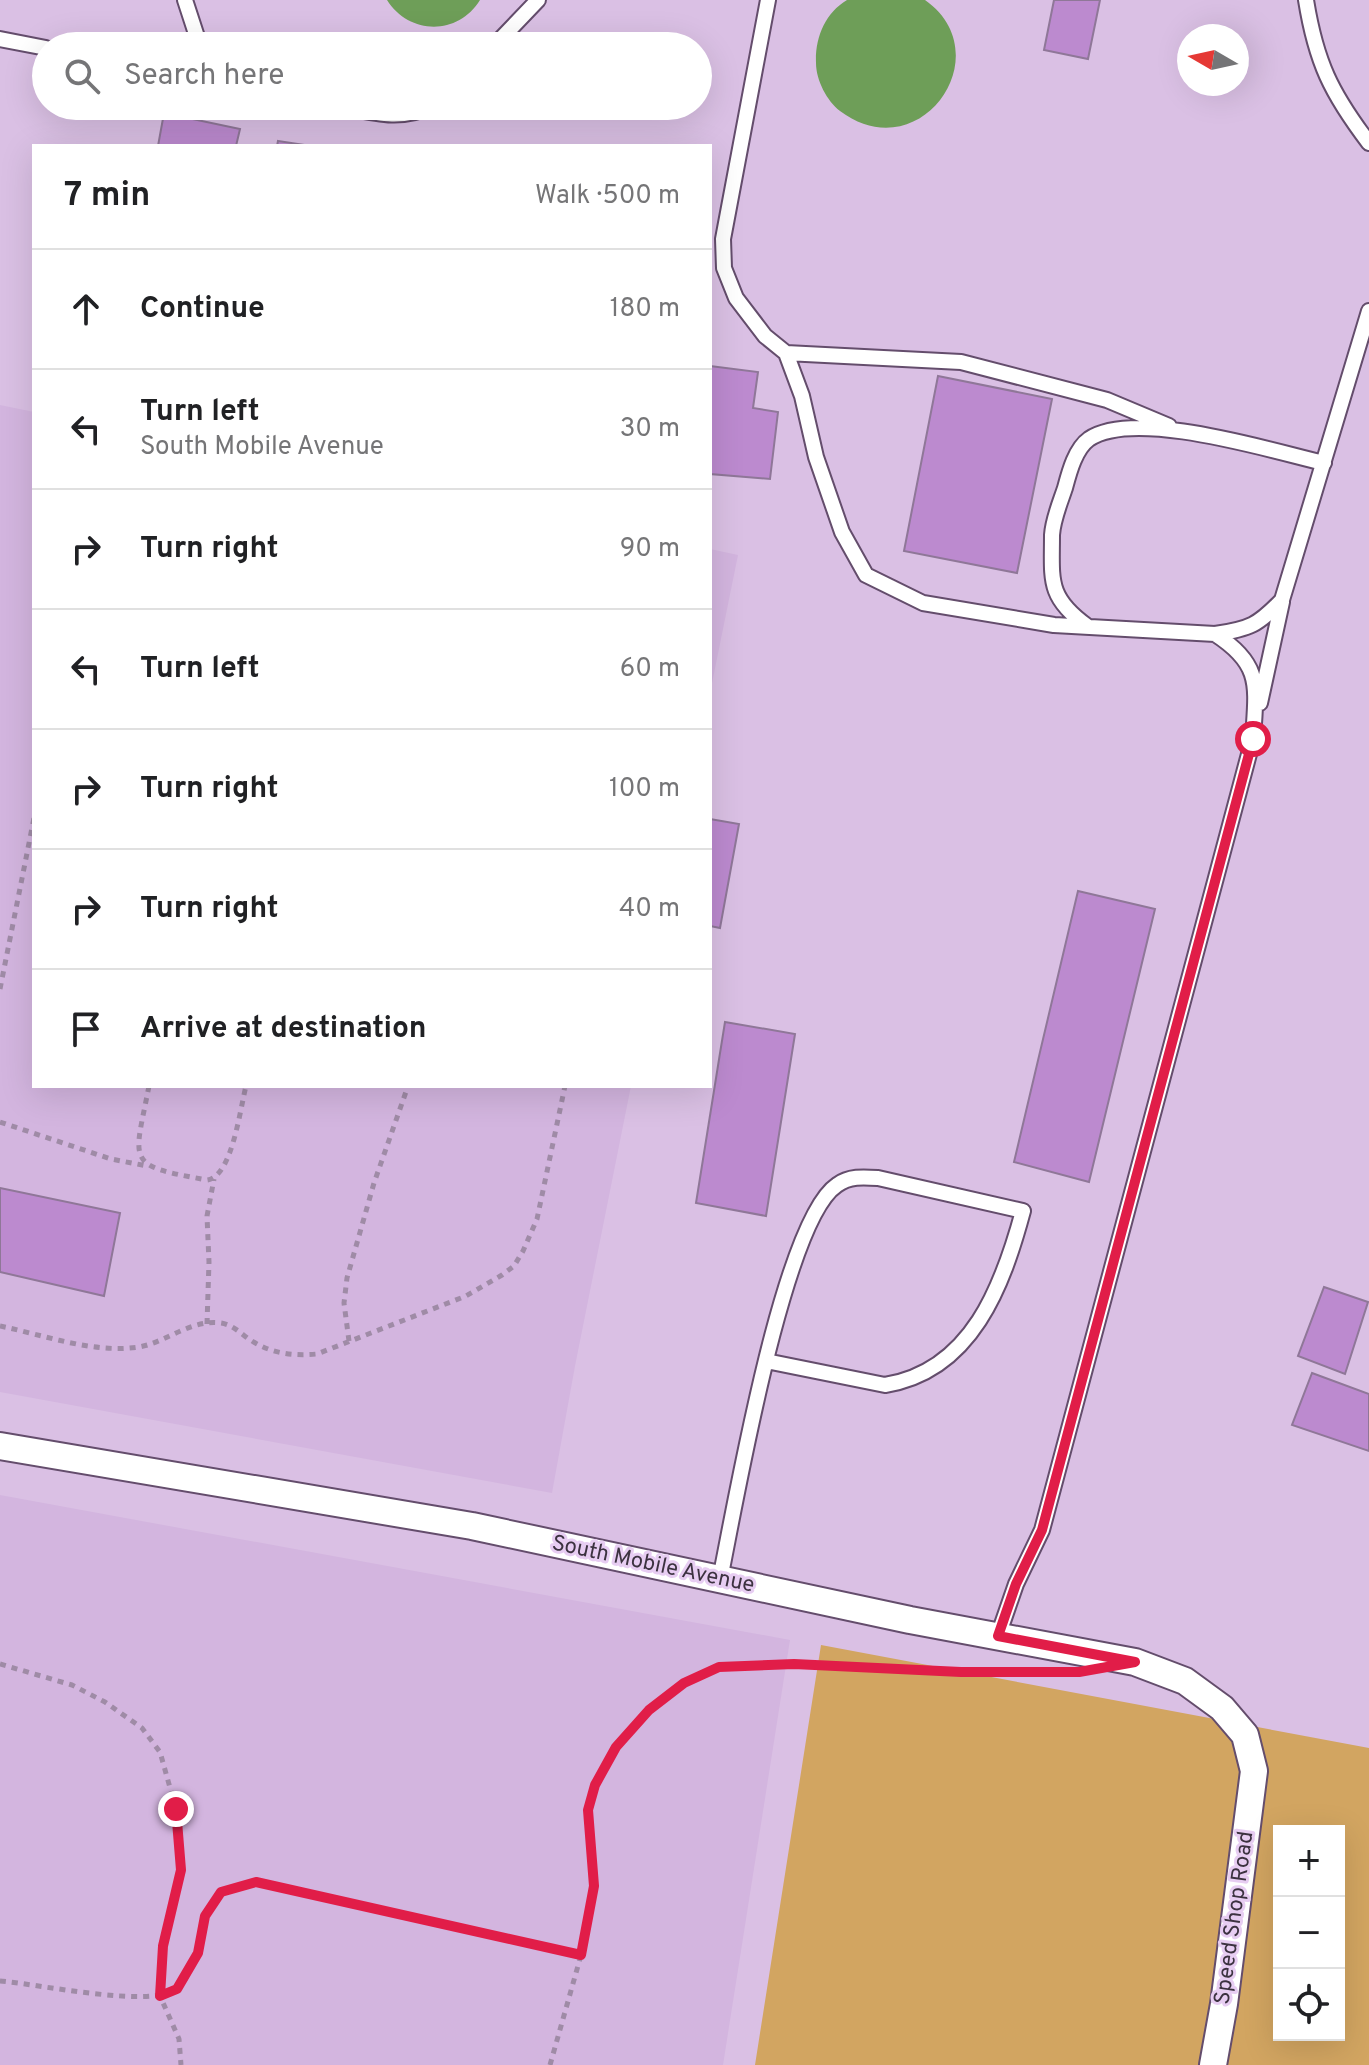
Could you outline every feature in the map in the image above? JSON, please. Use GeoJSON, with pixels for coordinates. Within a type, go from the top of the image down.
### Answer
{"type":"FeatureCollection","features":[{"type":"Feature","properties":{"kind":"street","name":"South Mobile Avenue"},"geometry":{"type":"LineString","coordinates":[[0,1446],[472,1526],[1135,1662],[1185,1681],[1222,1708],[1245,1735],[1254,1771]]}},
{"type":"Feature","properties":{"kind":"street","name":"Speed Shop Road"},"geometry":{"type":"LineString","coordinates":[[1213,2065],[1224,2004],[1254,1771]]}},
{"type":"Feature","properties":{"kind":"lane"},"geometry":{"type":"LineString","coordinates":[[185,0],[195,32]]}},
{"type":"Feature","properties":{"kind":"lane"},"geometry":{"type":"LineString","coordinates":[[507,32],[538,0]]}},
{"type":"Feature","properties":{"kind":"lane"},"geometry":{"type":"LineString","coordinates":[[768,0],[723,239],[724,268],[736,298],[765,336],[786,353],[802,396],[816,457],[842,532],[866,575],[923,603],[1054,625],[1215,634],[1244,630],[1264,618],[1282,600]]}},
{"type":"Feature","properties":{"kind":"lane"},"geometry":{"type":"LineString","coordinates":[[1306,0],[1313,43],[1334,94],[1369,143]]}},
{"type":"Feature","properties":{"kind":"lane"},"geometry":{"type":"LineString","coordinates":[[0,39],[32,45]]}},
{"type":"Feature","properties":{"kind":"lane"},"geometry":{"type":"LineString","coordinates":[[998,1636],[1016,1584],[1042,1530],[1253,739],[1282,600],[1369,311]]}},
{"type":"Feature","properties":{"kind":"lane"},"geometry":{"type":"LineString","coordinates":[[786,353],[961,362],[1107,400],[1177,429],[1324,463]]}},
{"type":"Feature","properties":{"kind":"lane"},"geometry":{"type":"LineString","coordinates":[[1088,626],[1069,613],[1052,584],[1053,526],[1072,464],[1088,440],[1118,429],[1177,429]]}},
{"type":"Feature","properties":{"kind":"lane"},"geometry":{"type":"LineString","coordinates":[[1215,634],[1237,649],[1250,666],[1256,693],[1253,739]]}},
{"type":"Feature","properties":{"kind":"lane"},"geometry":{"type":"LineString","coordinates":[[720,1579],[766,1361],[796,1257],[822,1200],[837,1185],[857,1177],[878,1178],[1023,1211],[1008,1264],[988,1306],[968,1338],[938,1366],[904,1382],[885,1385],[766,1361]]}},
{"type":"Feature","properties":{"kind":"path"},"geometry":{"type":"LineString","coordinates":[[0,989],[32,828]]}},
{"type":"Feature","properties":{"kind":"path"},"geometry":{"type":"LineString","coordinates":[[147,1166],[138,1149],[149,1088]]}},
{"type":"Feature","properties":{"kind":"path"},"geometry":{"type":"LineString","coordinates":[[0,1122],[111,1159],[147,1166],[159,1172],[207,1180],[221,1173],[228,1157],[245,1088]]}},
{"type":"Feature","properties":{"kind":"path"},"geometry":{"type":"LineString","coordinates":[[349,1341],[344,1303],[347,1278],[374,1183],[407,1088]]}},
{"type":"Feature","properties":{"kind":"path"},"geometry":{"type":"LineString","coordinates":[[0,1326],[118,1350],[143,1347],[194,1325],[222,1323],[237,1329],[260,1346],[295,1356],[317,1354],[466,1296],[514,1266],[537,1219],[565,1088]]}},
{"type":"Feature","properties":{"kind":"path"},"geometry":{"type":"LineString","coordinates":[[207,1324],[207,1216],[214,1179]]}},
{"type":"Feature","properties":{"kind":"path"},"geometry":{"type":"LineString","coordinates":[[0,1664],[72,1685],[105,1702],[142,1728],[160,1752],[176,1809],[181,1870],[163,1946],[160,1996],[179,2039],[181,2065]]}},
{"type":"Feature","properties":{"kind":"path"},"geometry":{"type":"LineString","coordinates":[[550,2065],[581,1955],[594,1886],[588,1810],[595,1785],[616,1747],[649,1710],[684,1683],[719,1667],[794,1664],[1020,1672]]}},
{"type":"Feature","properties":{"kind":"path"},"geometry":{"type":"LineString","coordinates":[[0,1981],[101,1995],[160,1996],[177,1989],[198,1953],[205,1916],[221,1892],[256,1882],[581,1955]]}},
{"type":"Feature","properties":{"kind":"shaded area"},"geometry":{"type":"Polygon","coordinates":[[[387,0],[480,0],[471,12],[459,20],[434,27],[408,20],[396,12],[387,0]]]}},
{"type":"Feature","properties":{"kind":"shaded area"},"geometry":{"type":"Polygon","coordinates":[[[847,0],[925,0],[947,23],[955,49],[953,75],[941,98],[922,116],[898,127],[870,126],[840,111],[827,96],[816,70],[817,44],[827,19],[847,0]]]}},
{"type":"Feature","properties":{"kind":"shaded area"},"geometry":{"type":"Polygon","coordinates":[[[0,405],[32,412],[32,1088],[631,1088],[552,1493],[0,1392],[0,405]]]}},
{"type":"Feature","properties":{"kind":"shaded area"},"geometry":{"type":"Polygon","coordinates":[[[712,549],[738,555],[712,683],[712,549]]]}},
{"type":"Feature","properties":{"kind":"shaded area"},"geometry":{"type":"Polygon","coordinates":[[[0,1495],[790,1640],[723,2065],[0,2065],[0,1495]]]}},
{"type":"Feature","properties":{"kind":"shaded area"},"geometry":{"type":"Polygon","coordinates":[[[821,1645],[1369,1748],[1369,2065],[755,2065],[821,1645]]]}},
{"type":"Feature","properties":{"kind":"building"},"geometry":{"type":"Polygon","coordinates":[[[1054,0],[1100,0],[1088,59],[1044,50],[1054,0]]]}},
{"type":"Feature","properties":{"kind":"building"},"geometry":{"type":"Polygon","coordinates":[[[163,120],[197,120],[240,129],[236,144],[158,144],[163,120]]]}},
{"type":"Feature","properties":{"kind":"building"},"geometry":{"type":"Polygon","coordinates":[[[712,366],[758,372],[753,408],[778,412],[770,479],[712,474],[712,366]]]}},
{"type":"Feature","properties":{"kind":"building"},"geometry":{"type":"Polygon","coordinates":[[[938,376],[1052,399],[1017,573],[904,551],[938,376]]]}},
{"type":"Feature","properties":{"kind":"building"},"geometry":{"type":"Polygon","coordinates":[[[712,819],[739,824],[720,928],[712,926],[712,819]]]}},
{"type":"Feature","properties":{"kind":"building"},"geometry":{"type":"Polygon","coordinates":[[[1078,891],[1155,909],[1089,1182],[1014,1162],[1078,891]]]}},
{"type":"Feature","properties":{"kind":"building"},"geometry":{"type":"Polygon","coordinates":[[[725,1022],[795,1034],[766,1216],[696,1203],[725,1022]]]}},
{"type":"Feature","properties":{"kind":"building"},"geometry":{"type":"Polygon","coordinates":[[[0,1188],[120,1213],[104,1296],[0,1272],[0,1188]]]}},
{"type":"Feature","properties":{"kind":"building"},"geometry":{"type":"Polygon","coordinates":[[[1324,1287],[1368,1302],[1345,1374],[1298,1356],[1324,1287]]]}},
{"type":"Feature","properties":{"kind":"building"},"geometry":{"type":"Polygon","coordinates":[[[1312,1373],[1369,1394],[1369,1451],[1292,1425],[1312,1373]]]}},
{"type":"Feature","properties":{"kind":"route"},"geometry":{"type":"LineString","coordinates":[[176,1809],[181,1870],[163,1946],[160,1996],[177,1989],[198,1953],[205,1916],[221,1892],[256,1882],[581,1955],[594,1886],[588,1810],[595,1785],[616,1747],[649,1710],[684,1683],[719,1667],[794,1664],[961,1672],[1079,1672],[1135,1662],[998,1636],[1016,1584],[1042,1530],[1253,739]]}}]}
